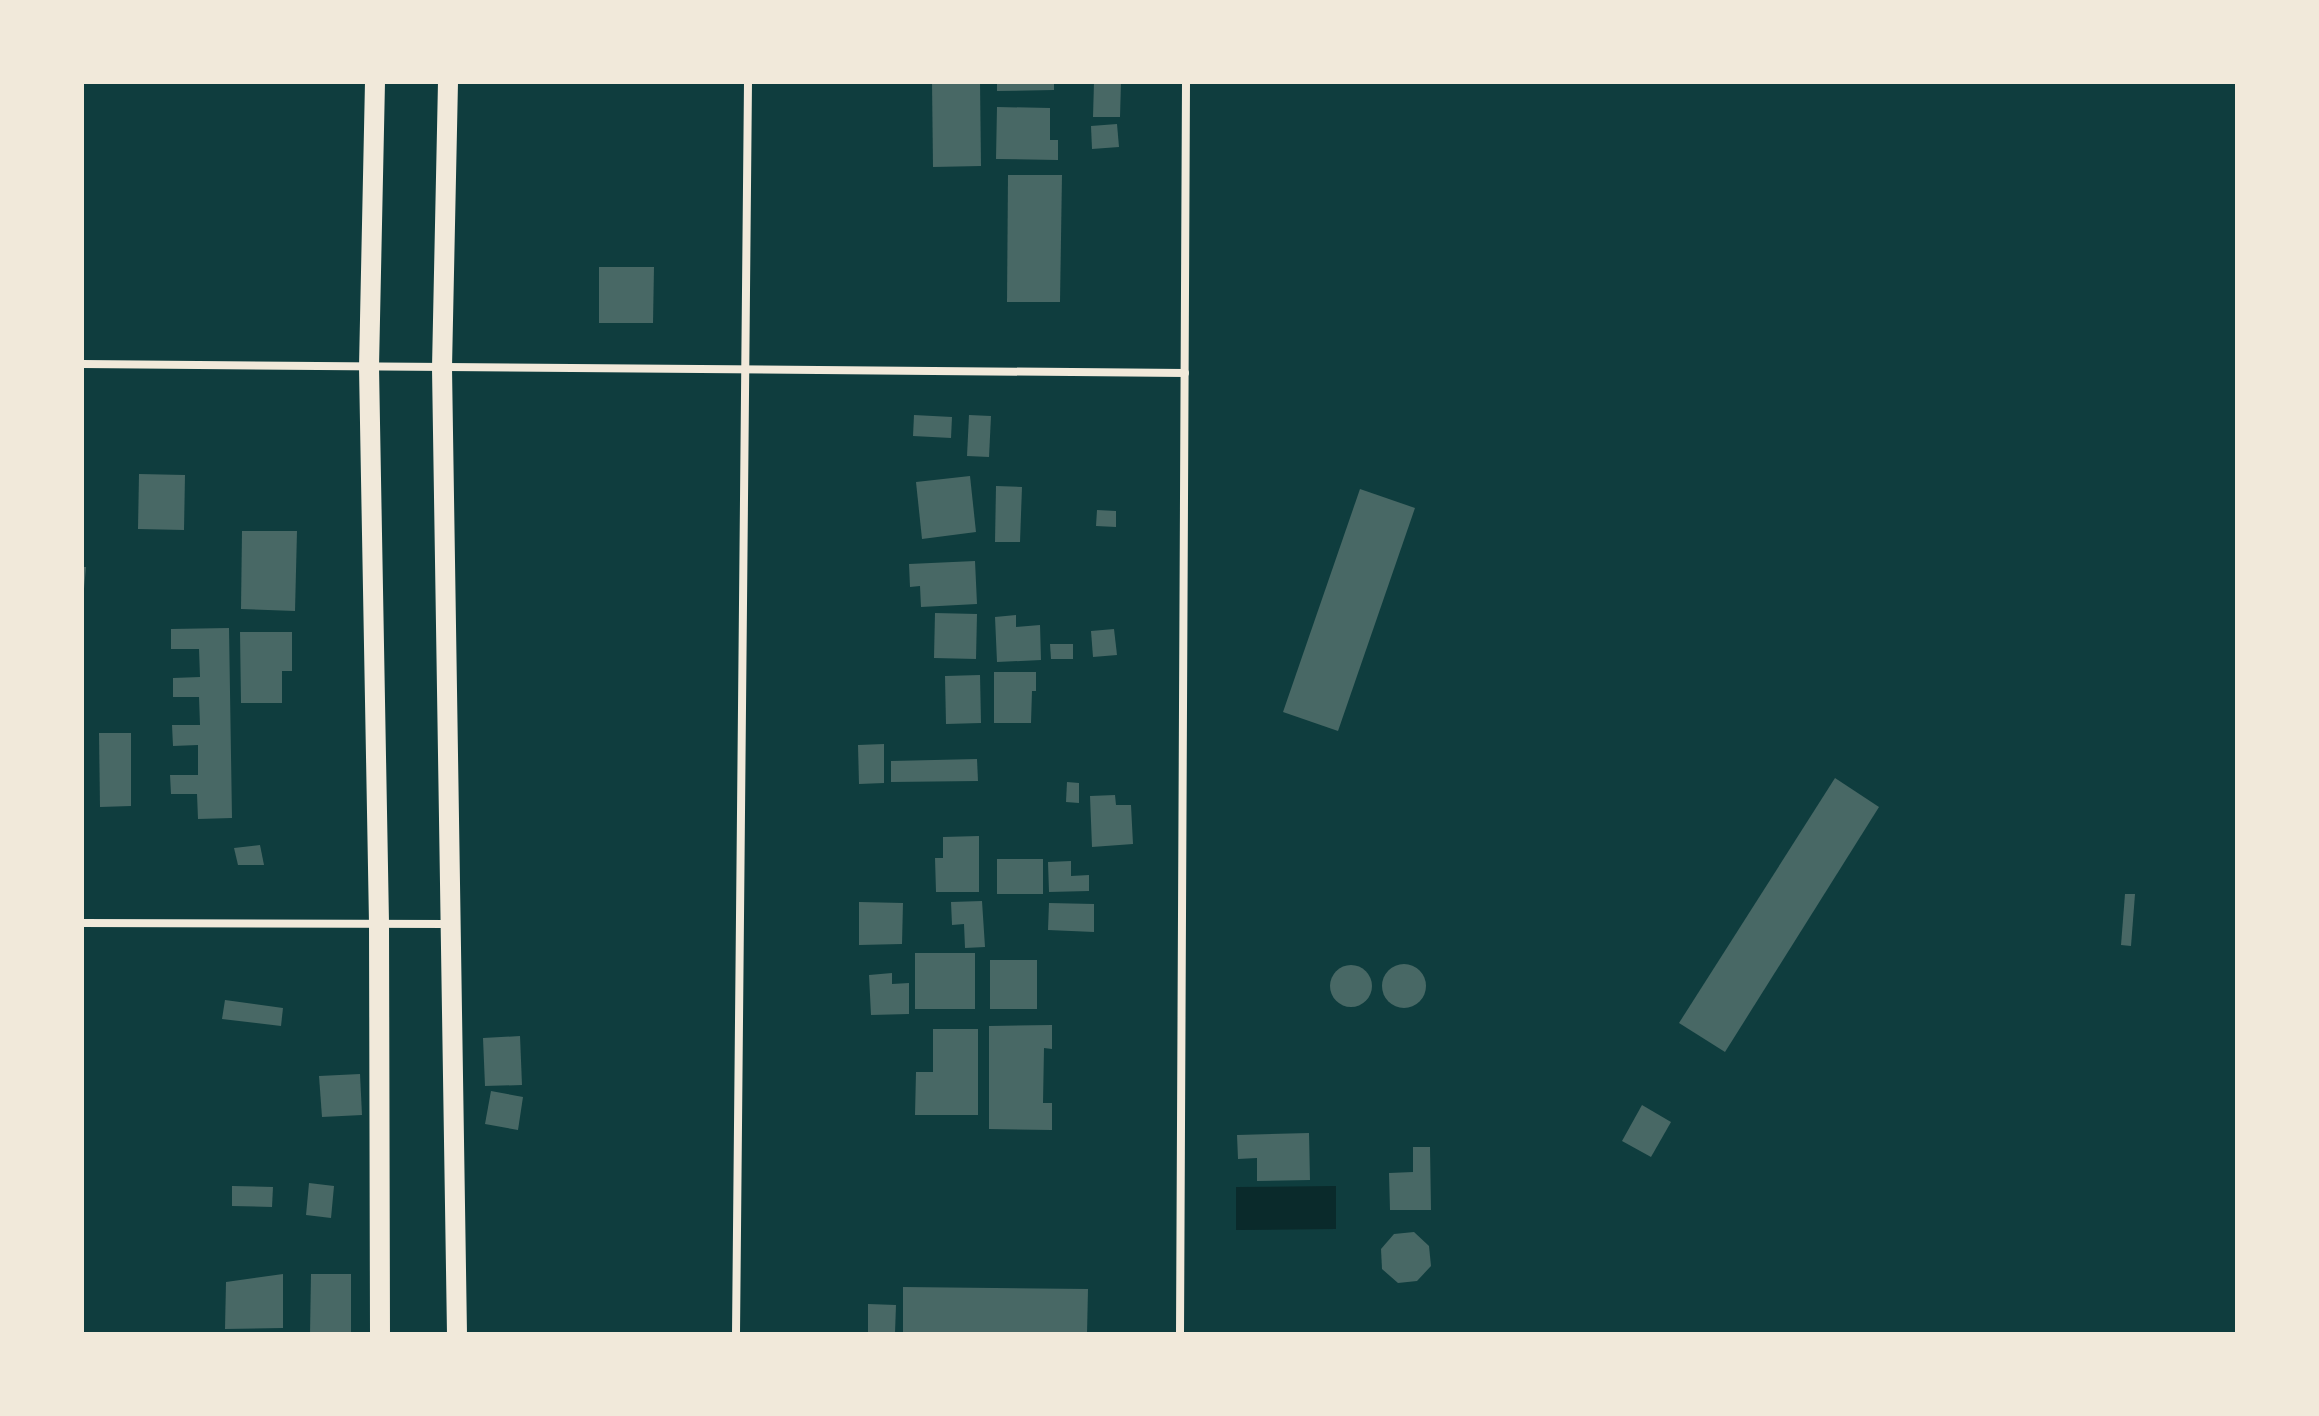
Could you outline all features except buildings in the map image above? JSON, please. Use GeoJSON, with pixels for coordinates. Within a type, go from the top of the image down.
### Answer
{"type":"FeatureCollection","features":[{"type":"Feature","properties":{"kind":"main road"},"geometry":{"type":"LineString","coordinates":[[375,82],[369,367],[379,923],[380,1334]]}},
{"type":"Feature","properties":{"kind":"main road"},"geometry":{"type":"LineString","coordinates":[[448,82],[442,368],[457,1334]]}},
{"type":"Feature","properties":{"kind":"street"},"geometry":{"type":"LineString","coordinates":[[736,1334],[748,82]]}},
{"type":"Feature","properties":{"kind":"street"},"geometry":{"type":"LineString","coordinates":[[1180,1334],[1186,82]]}},
{"type":"Feature","properties":{"kind":"street"},"geometry":{"type":"LineString","coordinates":[[82,364],[1185,373]]}},
{"type":"Feature","properties":{"kind":"street"},"geometry":{"type":"LineString","coordinates":[[82,923],[451,924]]}},
{"type":"Feature","properties":{"kind":"water"},"geometry":{"type":"Polygon","coordinates":[[[1336,1186],[1336,1229],[1236,1230],[1236,1187],[1336,1186]]]}}]}
